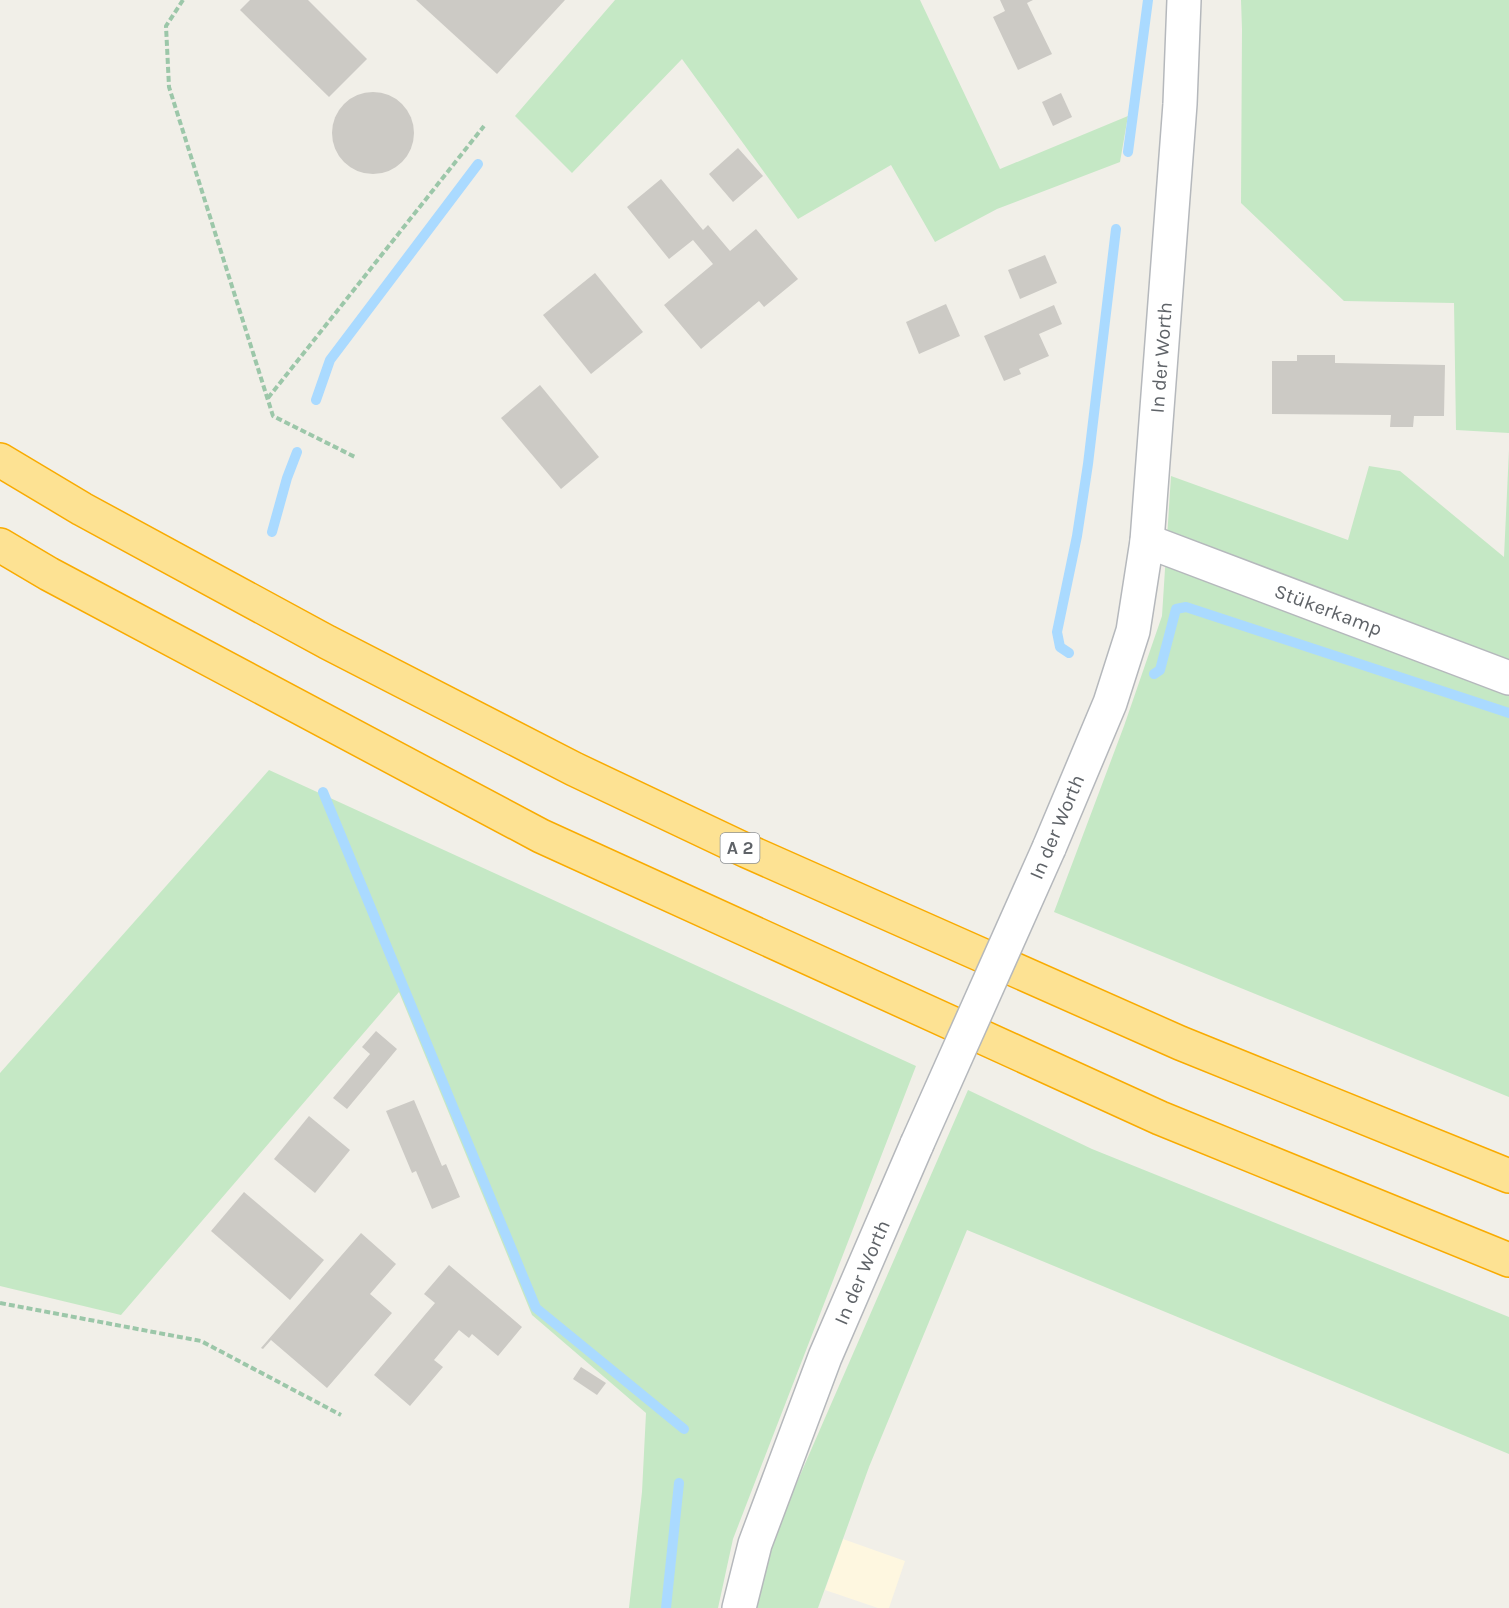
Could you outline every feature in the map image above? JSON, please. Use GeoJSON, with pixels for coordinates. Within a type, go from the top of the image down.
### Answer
{"type":"FeatureCollection","features":[{"type":"Feature","properties":{"kind":"highway","name":"A 2"},"geometry":{"type":"LineString","coordinates":[[0,460],[82,510],[327,642],[596,780],[747,851],[1180,1043],[1509,1176]]}},
{"type":"Feature","properties":{"kind":"highway"},"geometry":{"type":"LineString","coordinates":[[0,545],[69,585],[541,836],[1160,1118],[1509,1260]]}},
{"type":"Feature","properties":{"kind":"street","name":"In der Worth"},"geometry":{"type":"LineString","coordinates":[[739,1608],[755,1544],[825,1357],[1049,848],[1110,703],[1133,631],[1147,541],[1180,104],[1184,0]]}},
{"type":"Feature","properties":{"kind":"street","name":"Stükerkamp"},"geometry":{"type":"LineString","coordinates":[[1147,541],[1509,678]]}},
{"type":"Feature","properties":{"kind":"path"},"geometry":{"type":"LineString","coordinates":[[183,0],[166,26],[169,87],[273,416],[356,457]]}},
{"type":"Feature","properties":{"kind":"path"},"geometry":{"type":"LineString","coordinates":[[267,399],[484,126]]}},
{"type":"Feature","properties":{"kind":"path"},"geometry":{"type":"LineString","coordinates":[[0,1303],[201,1341],[341,1415]]}},
{"type":"Feature","properties":{"kind":"shaded area"},"geometry":{"type":"Polygon","coordinates":[[[843,1539],[905,1561],[889,1608],[878,1608],[825,1590],[843,1539]]]}},
{"type":"Feature","properties":{"kind":"green space"},"geometry":{"type":"Polygon","coordinates":[[[615,0],[920,0],[1000,169],[1128,116],[1120,162],[997,209],[935,242],[891,165],[798,219],[682,59],[572,173],[515,116],[615,0]]]}},
{"type":"Feature","properties":{"kind":"green space"},"geometry":{"type":"Polygon","coordinates":[[[1241,0],[1509,0],[1509,433],[1456,430],[1454,303],[1344,301],[1241,203],[1241,0]]]}},
{"type":"Feature","properties":{"kind":"green space"},"geometry":{"type":"Polygon","coordinates":[[[1509,450],[1509,1097],[1054,912],[1124,726],[1162,616],[1171,476],[1348,540],[1369,466],[1400,471],[1504,557],[1509,450]]]}},
{"type":"Feature","properties":{"kind":"green space"},"geometry":{"type":"Polygon","coordinates":[[[269,770],[916,1066],[733,1539],[718,1608],[629,1608],[642,1492],[646,1413],[532,1315],[399,992],[121,1315],[0,1286],[0,1073],[269,770]]]}},
{"type":"Feature","properties":{"kind":"green space"},"geometry":{"type":"Polygon","coordinates":[[[968,1090],[1092,1149],[1509,1317],[1509,1454],[967,1230],[869,1467],[818,1608],[753,1608],[767,1551],[968,1090]]]}},
{"type":"Feature","properties":{"kind":"building"},"geometry":{"type":"Polygon","coordinates":[[[250,0],[308,0],[367,59],[329,97],[240,10],[250,0]]]}},
{"type":"Feature","properties":{"kind":"building"},"geometry":{"type":"Polygon","coordinates":[[[416,0],[565,0],[497,74],[416,0]]]}},
{"type":"Feature","properties":{"kind":"building"},"geometry":{"type":"Polygon","coordinates":[[[1000,0],[1033,0],[1027,3],[1052,54],[1018,70],[993,17],[1005,11],[1000,0]]]}},
{"type":"Feature","properties":{"kind":"building"},"geometry":{"type":"Polygon","coordinates":[[[365,92],[381,92],[396,99],[407,110],[414,125],[411,149],[402,162],[381,174],[365,174],[350,167],[339,156],[332,141],[332,125],[339,110],[350,99],[365,92]]]}},
{"type":"Feature","properties":{"kind":"building"},"geometry":{"type":"Polygon","coordinates":[[[1061,93],[1072,117],[1053,126],[1042,102],[1061,93]]]}},
{"type":"Feature","properties":{"kind":"building"},"geometry":{"type":"Polygon","coordinates":[[[738,148],[763,176],[733,202],[709,174],[738,148]]]}},
{"type":"Feature","properties":{"kind":"building"},"geometry":{"type":"Polygon","coordinates":[[[661,179],[703,230],[708,225],[730,251],[756,229],[798,279],[764,307],[759,301],[701,349],[664,305],[713,264],[693,240],[669,259],[627,207],[661,179]]]}},
{"type":"Feature","properties":{"kind":"building"},"geometry":{"type":"Polygon","coordinates":[[[1045,255],[1057,283],[1020,299],[1008,270],[1045,255]]]}},
{"type":"Feature","properties":{"kind":"building"},"geometry":{"type":"Polygon","coordinates":[[[595,273],[643,332],[591,374],[543,315],[595,273]]]}},
{"type":"Feature","properties":{"kind":"building"},"geometry":{"type":"Polygon","coordinates":[[[946,304],[960,336],[919,354],[906,322],[946,304]]]}},
{"type":"Feature","properties":{"kind":"building"},"geometry":{"type":"Polygon","coordinates":[[[1054,305],[1062,324],[1039,334],[1049,356],[1019,369],[1021,374],[1004,381],[984,336],[1054,305]]]}},
{"type":"Feature","properties":{"kind":"building"},"geometry":{"type":"Polygon","coordinates":[[[1297,355],[1335,355],[1335,363],[1445,365],[1444,416],[1414,416],[1413,427],[1390,427],[1391,415],[1272,414],[1272,361],[1297,361],[1297,355]]]}},
{"type":"Feature","properties":{"kind":"building"},"geometry":{"type":"Polygon","coordinates":[[[540,385],[599,457],[561,489],[501,418],[540,385]]]}},
{"type":"Feature","properties":{"kind":"building"},"geometry":{"type":"Polygon","coordinates":[[[376,1031],[397,1049],[347,1109],[333,1098],[370,1054],[362,1047],[376,1031]]]}},
{"type":"Feature","properties":{"kind":"building"},"geometry":{"type":"Polygon","coordinates":[[[414,1100],[442,1166],[446,1164],[460,1197],[432,1209],[416,1171],[412,1173],[386,1111],[414,1100]]]}},
{"type":"Feature","properties":{"kind":"building"},"geometry":{"type":"Polygon","coordinates":[[[309,1116],[350,1150],[315,1193],[274,1159],[309,1116]]]}},
{"type":"Feature","properties":{"kind":"building"},"geometry":{"type":"Polygon","coordinates":[[[244,1192],[324,1260],[290,1300],[211,1231],[244,1192]]]}},
{"type":"Feature","properties":{"kind":"building"},"geometry":{"type":"Polygon","coordinates":[[[361,1233],[396,1264],[370,1294],[392,1313],[327,1388],[271,1340],[263,1349],[261,1348],[361,1233]]]}},
{"type":"Feature","properties":{"kind":"building"},"geometry":{"type":"Polygon","coordinates":[[[449,1265],[522,1327],[498,1356],[472,1334],[469,1338],[459,1330],[434,1360],[443,1367],[410,1406],[374,1375],[435,1303],[424,1294],[449,1265]]]}},
{"type":"Feature","properties":{"kind":"building"},"geometry":{"type":"Polygon","coordinates":[[[581,1367],[606,1383],[597,1395],[573,1379],[581,1367]]]}},
{"type":"Feature","properties":{"kind":"waterway"},"geometry":{"type":"LineString","coordinates":[[1128,152],[1148,0]]}},
{"type":"Feature","properties":{"kind":"waterway"},"geometry":{"type":"LineString","coordinates":[[316,400],[330,360],[478,164]]}},
{"type":"Feature","properties":{"kind":"waterway"},"geometry":{"type":"LineString","coordinates":[[1069,653],[1060,647],[1057,632],[1077,536],[1088,464],[1116,229]]}},
{"type":"Feature","properties":{"kind":"waterway"},"geometry":{"type":"LineString","coordinates":[[272,532],[297,452]]}},
{"type":"Feature","properties":{"kind":"waterway"},"geometry":{"type":"LineString","coordinates":[[1154,674],[1160,670],[1176,609],[1186,607],[1509,713]]}},
{"type":"Feature","properties":{"kind":"waterway"},"geometry":{"type":"LineString","coordinates":[[323,792],[536,1308],[684,1429]]}},
{"type":"Feature","properties":{"kind":"waterway"},"geometry":{"type":"LineString","coordinates":[[666,1608],[679,1483]]}}]}
